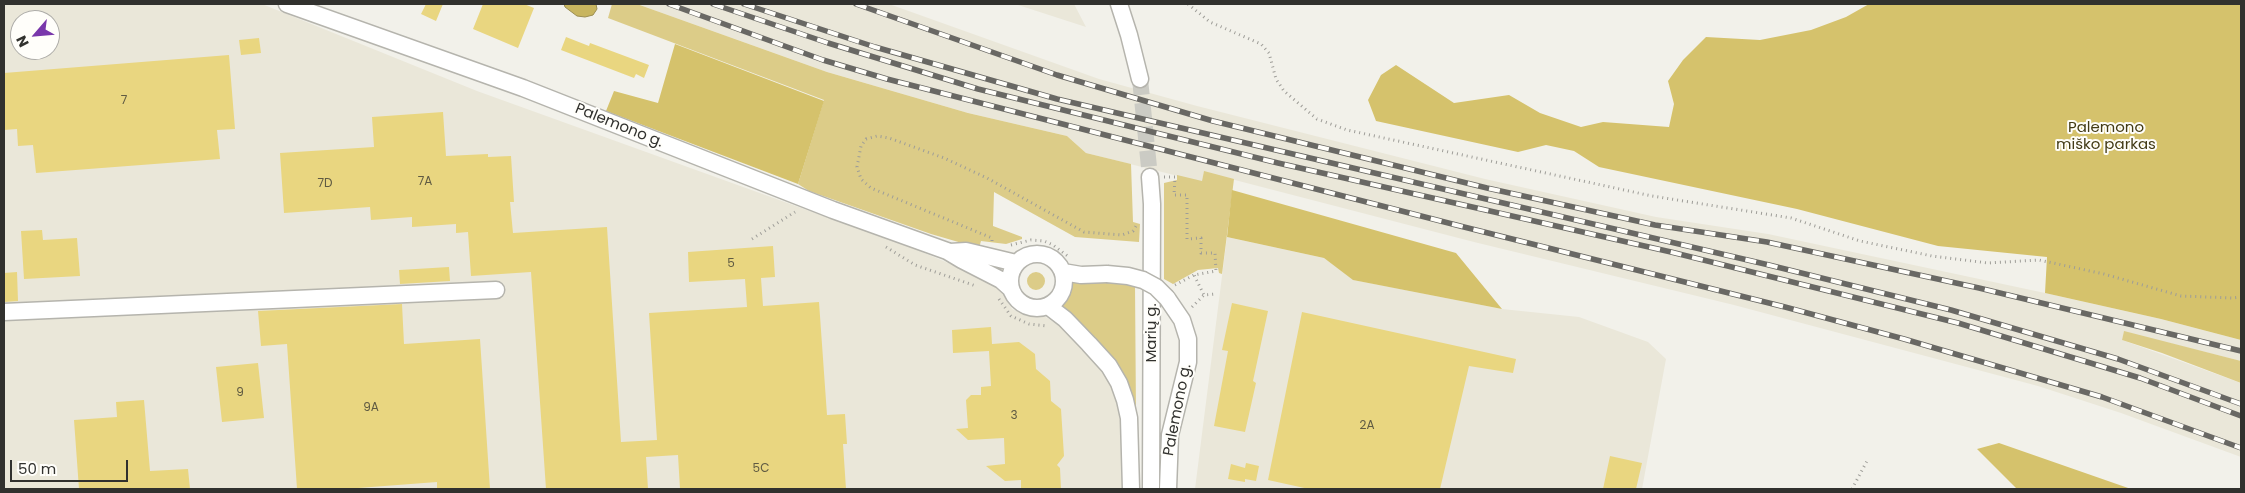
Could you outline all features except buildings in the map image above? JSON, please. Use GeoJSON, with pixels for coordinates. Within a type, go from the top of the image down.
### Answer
{"type":"FeatureCollection","features":[{"type":"Feature","properties":{"kind":"street","name":"Palemono g."},"geometry":{"type":"LineString","coordinates":[[287,4],[523,88],[824,207],[950,252],[1001,280],[1010,288],[1014,296],[1021,303],[1039,308],[1048,306]]}},
{"type":"Feature","properties":{"kind":"street"},"geometry":{"type":"LineString","coordinates":[[1119,4],[1140,79]]}},
{"type":"Feature","properties":{"kind":"street","name":"Marių g."},"geometry":{"type":"LineString","coordinates":[[1151,489],[1152,214],[1155,176]]}},
{"type":"Feature","properties":{"kind":"street","name":"Palemono g."},"geometry":{"type":"LineString","coordinates":[[950,252],[966,251],[1016,263]]}},
{"type":"Feature","properties":{"kind":"street"},"geometry":{"type":"LineString","coordinates":[[1010,288],[1011,270],[1023,257],[1032,253],[1052,257],[1059,264],[1068,266],[1062,292],[1048,306],[1065,319],[1110,366],[1119,383],[1126,400],[1129,418],[1131,489]]}},
{"type":"Feature","properties":{"kind":"street","name":"Palemono g."},"geometry":{"type":"LineString","coordinates":[[1068,266],[1081,275],[1107,274],[1128,276],[1143,280],[1169,292],[1182,320],[1188,339],[1188,362],[1170,435],[1168,489]]}},
{"type":"Feature","properties":{"kind":"street"},"geometry":{"type":"LineString","coordinates":[[4,312],[496,290]]}},
{"type":"Feature","properties":{"kind":"path"},"geometry":{"type":"LineString","coordinates":[[1188,4],[1210,22],[1261,44],[1268,53],[1276,79],[1284,91],[1317,119],[1347,130],[1652,196],[1791,218],[1860,241],[1932,256],[1988,264],[2038,260],[2104,274],[2181,296],[2241,297]]}},
{"type":"Feature","properties":{"kind":"path"},"geometry":{"type":"LineString","coordinates":[[993,246],[992,238],[871,188],[861,179],[857,167],[861,146],[866,139],[877,136],[889,138],[944,158],[987,178],[1084,232],[1122,235],[1133,231],[1138,220]]}},
{"type":"Feature","properties":{"kind":"path"},"geometry":{"type":"LineString","coordinates":[[1155,176],[1160,178],[1175,177],[1174,195],[1188,195],[1187,239],[1201,238],[1201,253],[1216,253],[1216,271],[1194,275],[1169,292]]}},
{"type":"Feature","properties":{"kind":"path"},"geometry":{"type":"LineString","coordinates":[[752,239],[795,212],[803,216]]}},
{"type":"Feature","properties":{"kind":"path"},"geometry":{"type":"LineString","coordinates":[[1006,246],[1031,240],[1044,241],[1053,245],[1068,266]]}},
{"type":"Feature","properties":{"kind":"path"},"geometry":{"type":"LineString","coordinates":[[882,245],[915,265],[978,287]]}},
{"type":"Feature","properties":{"kind":"path"},"geometry":{"type":"LineString","coordinates":[[1194,275],[1204,295],[1215,294]]}},
{"type":"Feature","properties":{"kind":"path"},"geometry":{"type":"LineString","coordinates":[[994,296],[1011,316],[1029,324],[1044,324],[1052,329]]}},
{"type":"Feature","properties":{"kind":"path"},"geometry":{"type":"LineString","coordinates":[[1852,489],[1867,461]]}},
{"type":"Feature","properties":{"kind":"shaded area"},"geometry":{"type":"Polygon","coordinates":[[[4,4],[262,4],[477,91],[915,249],[967,271],[1000,288],[1012,309],[1027,316],[1044,316],[1063,328],[1104,370],[1117,394],[1123,420],[1123,489],[4,489],[4,4]]]}},
{"type":"Feature","properties":{"kind":"shaded area"},"geometry":{"type":"Polygon","coordinates":[[[564,4],[596,4],[597,9],[593,15],[577,16],[565,7],[564,4]]]}},
{"type":"Feature","properties":{"kind":"shaded area"},"geometry":{"type":"Polygon","coordinates":[[[612,4],[637,4],[827,72],[968,113],[1067,136],[1086,153],[1131,164],[1133,222],[1140,224],[1139,242],[1075,237],[994,192],[993,226],[1022,237],[1022,239],[1006,244],[981,241],[979,248],[931,234],[809,191],[798,184],[824,100],[608,18],[612,4]]]}},
{"type":"Feature","properties":{"kind":"shaded area"},"geometry":{"type":"Polygon","coordinates":[[[637,4],[889,4],[1099,79],[1197,106],[1485,179],[1656,217],[1768,234],[2045,293],[2161,319],[2241,340],[2241,361],[2124,332],[2122,340],[2241,383],[2241,457],[2121,413],[2038,386],[1734,305],[1474,242],[1204,172],[1202,182],[1086,153],[1067,136],[968,113],[827,72],[637,4]]]}},
{"type":"Feature","properties":{"kind":"shaded area"},"geometry":{"type":"Polygon","coordinates":[[[1015,4],[1074,4],[1086,27],[1015,4]]]}},
{"type":"Feature","properties":{"kind":"shaded area"},"geometry":{"type":"Polygon","coordinates":[[[1204,171],[1234,179],[1222,274],[1219,273],[1218,268],[1198,270],[1173,284],[1164,279],[1164,183],[1177,180],[1177,175],[1202,181],[1204,171]]]}},
{"type":"Feature","properties":{"kind":"shaded area"},"geometry":{"type":"Polygon","coordinates":[[[1227,237],[1324,258],[1354,280],[1502,309],[1579,317],[1648,342],[1666,359],[1642,489],[1195,489],[1227,237]]]}},
{"type":"Feature","properties":{"kind":"shaded area"},"geometry":{"type":"Polygon","coordinates":[[[1036,272],[1042,275],[1045,281],[1042,287],[1036,290],[1030,287],[1027,281],[1030,275],[1036,272]]]}},
{"type":"Feature","properties":{"kind":"shaded area"},"geometry":{"type":"Polygon","coordinates":[[[1104,281],[1135,285],[1136,416],[1061,307],[1069,298],[1072,282],[1104,281]]]}},
{"type":"Feature","properties":{"kind":"shaded area"},"geometry":{"type":"Polygon","coordinates":[[[2124,331],[2241,361],[2241,383],[2122,340],[2124,331]]]}},
{"type":"Feature","properties":{"kind":"green space","name":"Palemono miško parkas"},"geometry":{"type":"Polygon","coordinates":[[[1869,4],[2241,4],[2241,340],[2161,319],[2045,293],[2047,257],[1938,246],[1797,209],[1599,167],[1574,151],[1546,145],[1518,152],[1376,121],[1368,100],[1381,75],[1396,65],[1454,103],[1509,95],[1540,113],[1581,127],[1603,122],[1669,127],[1674,104],[1668,81],[1683,60],[1706,37],[1760,40],[1811,30],[1846,17],[1869,4]]]}},
{"type":"Feature","properties":{"kind":"green space"},"geometry":{"type":"Polygon","coordinates":[[[675,44],[824,101],[798,184],[606,111],[614,91],[658,103],[675,44]]]}},
{"type":"Feature","properties":{"kind":"green space"},"geometry":{"type":"Polygon","coordinates":[[[1232,190],[1456,253],[1502,309],[1353,280],[1324,258],[1227,237],[1232,190]]]}},
{"type":"Feature","properties":{"kind":"green space"},"geometry":{"type":"Polygon","coordinates":[[[1999,443],[2131,489],[2017,489],[1977,449],[1999,443]]]}},
{"type":"Feature","properties":{"kind":"tunnel"},"geometry":{"type":"LineString","coordinates":[[1140,79],[1150,177]]}},
{"type":"Feature","properties":{"kind":"railway"},"geometry":{"type":"LineString","coordinates":[[669,4],[823,60],[887,79],[1785,307],[1904,339],[2102,397],[2241,448]]}},
{"type":"Feature","properties":{"kind":"railway"},"geometry":{"type":"LineString","coordinates":[[713,4],[828,43],[978,89],[1278,163],[1671,252],[1958,323],[2140,378],[2241,416]]}},
{"type":"Feature","properties":{"kind":"railway"},"geometry":{"type":"LineString","coordinates":[[744,4],[875,47],[1057,99],[1769,265],[1951,310],[2118,359],[2241,404]]}},
{"type":"Feature","properties":{"kind":"railway"},"geometry":{"type":"LineString","coordinates":[[856,4],[1057,75],[1213,121],[1487,188],[1655,225],[1767,242],[1979,288],[2241,351]]}}]}
